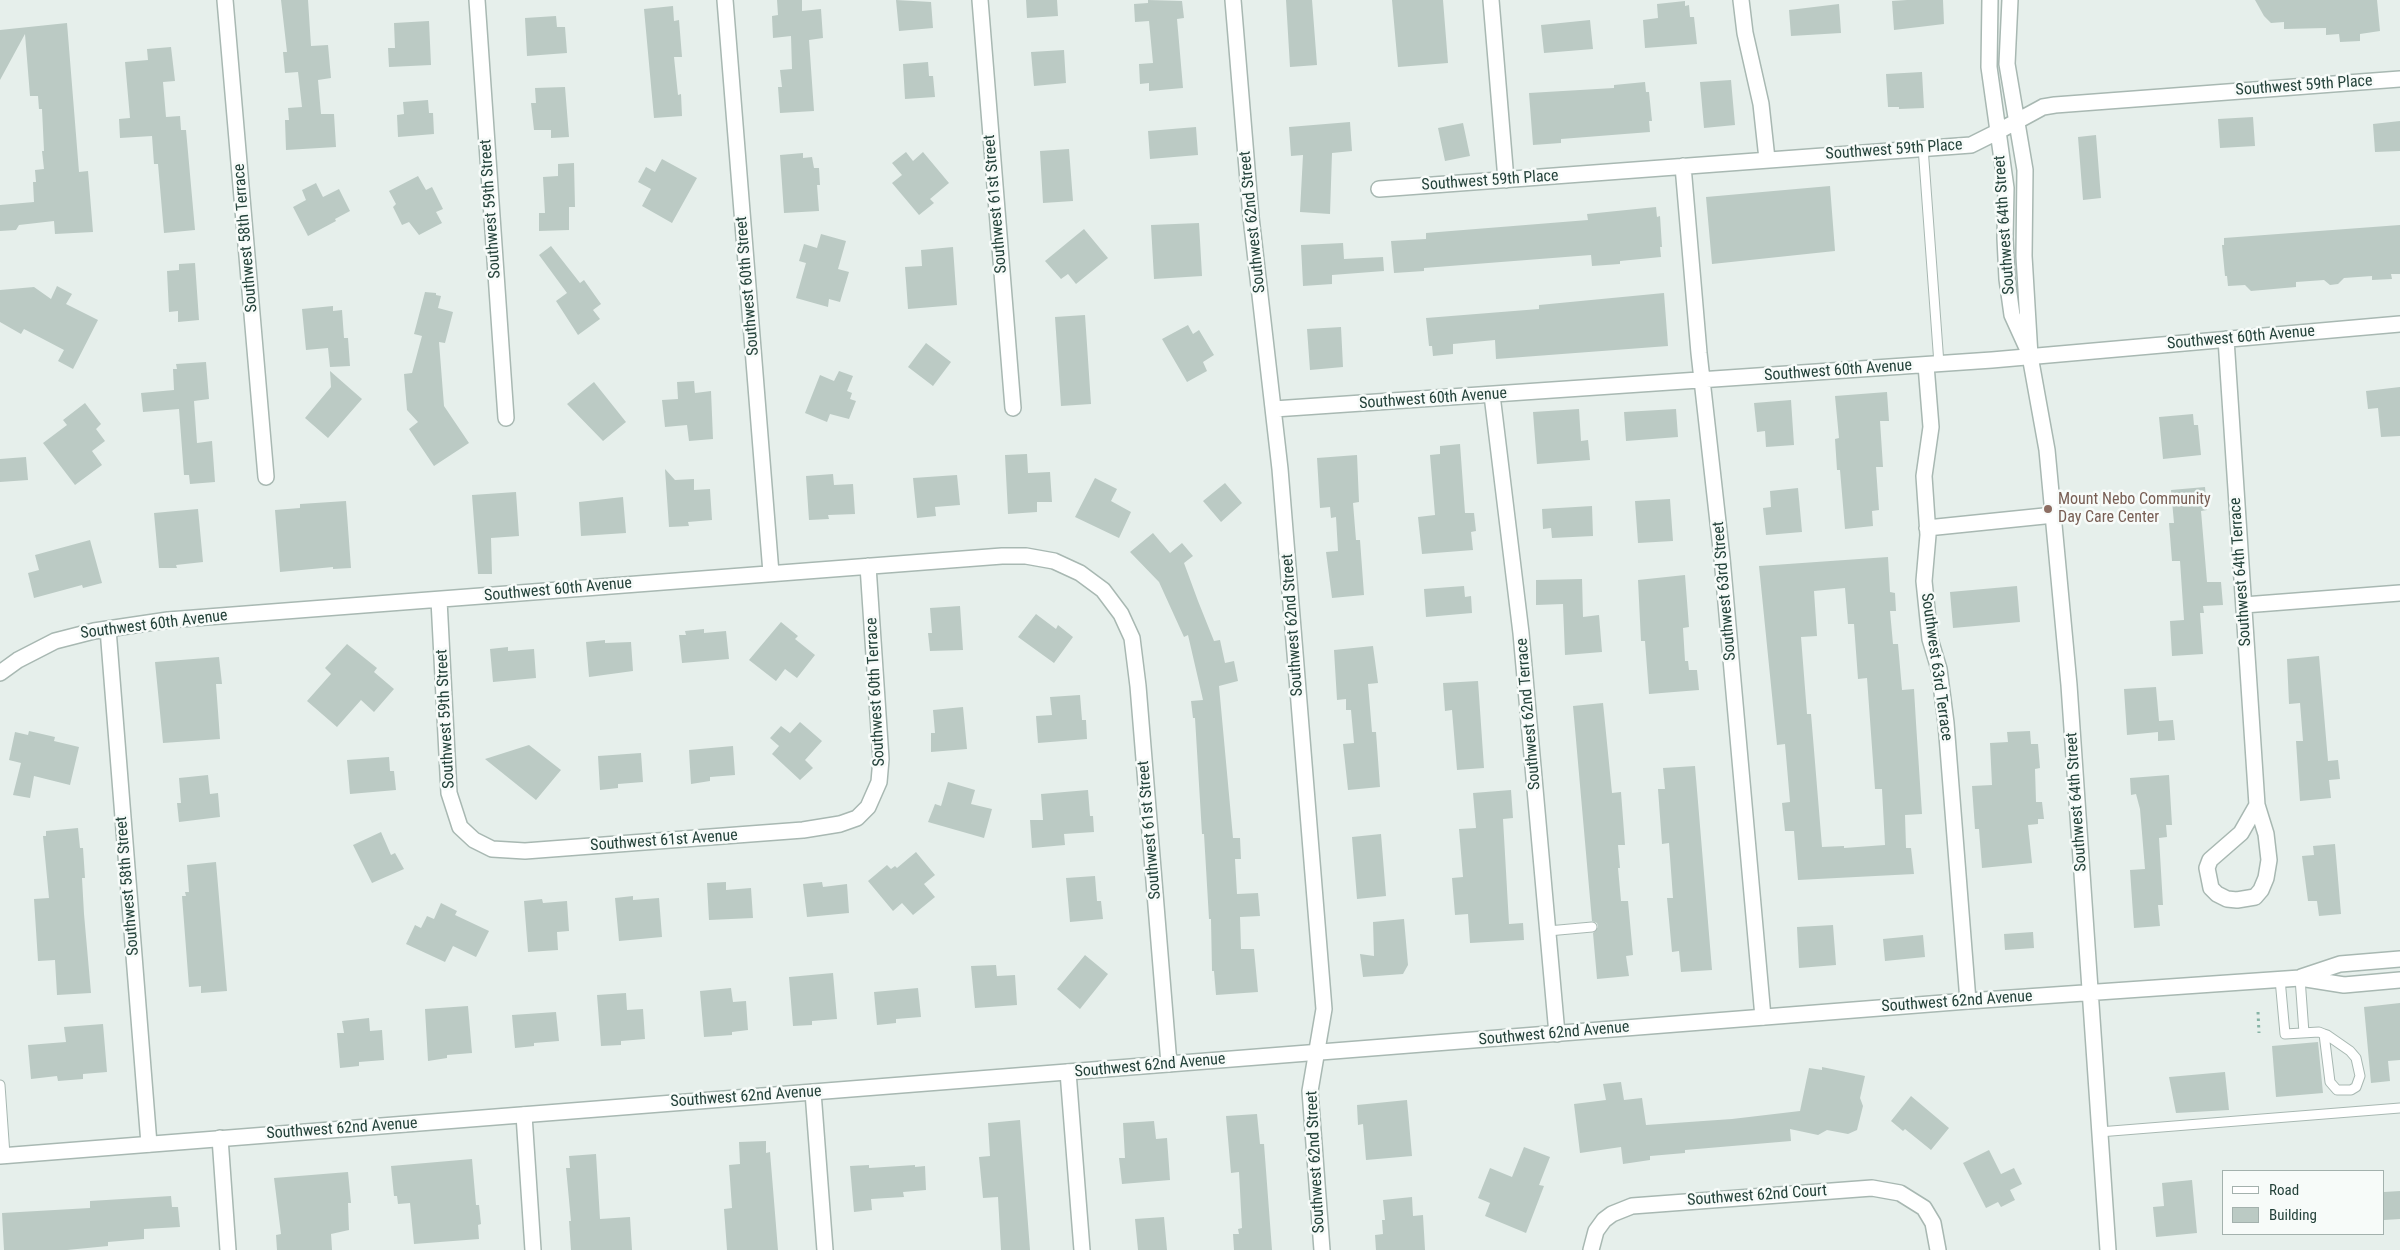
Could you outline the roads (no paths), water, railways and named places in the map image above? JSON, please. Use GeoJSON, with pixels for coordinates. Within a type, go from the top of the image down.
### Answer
{"type":"FeatureCollection","features":[{"type":"Feature","properties":{"kind":"street","name":"Southwest 58th Terrace"},"geometry":{"type":"LineString","coordinates":[[225,0],[266,476]]}},
{"type":"Feature","properties":{"kind":"street","name":"Southwest 59th Street"},"geometry":{"type":"LineString","coordinates":[[476,0],[506,418]]}},
{"type":"Feature","properties":{"kind":"street","name":"Southwest 60th Street"},"geometry":{"type":"LineString","coordinates":[[725,0],[771,573]]}},
{"type":"Feature","properties":{"kind":"street","name":"Southwest 61st Street"},"geometry":{"type":"LineString","coordinates":[[980,0],[1012,408]]}},
{"type":"Feature","properties":{"kind":"street","name":"Southwest 62nd Street"},"geometry":{"type":"LineString","coordinates":[[1233,0],[1250,217],[1274,409],[1324,1009],[1310,1090],[1322,1250]]}},
{"type":"Feature","properties":{"kind":"street"},"geometry":{"type":"LineString","coordinates":[[1491,0],[1506,180]]}},
{"type":"Feature","properties":{"kind":"street"},"geometry":{"type":"LineString","coordinates":[[1741,0],[1745,33],[1762,104],[1766,160]]}},
{"type":"Feature","properties":{"kind":"street","name":"Southwest 64th Street"},"geometry":{"type":"LineString","coordinates":[[1990,0],[1989,67],[2006,188],[2005,259],[2009,296],[2012,315],[2030,356]]}},
{"type":"Feature","properties":{"kind":"street","name":"Southwest 64th Street"},"geometry":{"type":"LineString","coordinates":[[2010,0],[2007,64],[2025,170],[2024,256],[2030,356],[2047,450],[2069,685],[2108,1250]]}},
{"type":"Feature","properties":{"kind":"street","name":"Southwest 59th Place"},"geometry":{"type":"LineString","coordinates":[[1379,189],[1922,147],[1971,145],[2043,107],[2055,105],[2400,79]]}},
{"type":"Feature","properties":{"kind":"street","name":"Southwest 63rd Street"},"geometry":{"type":"LineString","coordinates":[[1683,166],[1702,381],[1720,538],[1763,1017]]}},
{"type":"Feature","properties":{"kind":"street","name":"Southwest 60th Avenue"},"geometry":{"type":"LineString","coordinates":[[1274,409],[1932,364],[2400,324]]}},
{"type":"Feature","properties":{"kind":"street","name":"Southwest 64th Terrace"},"geometry":{"type":"LineString","coordinates":[[2226,340],[2257,804],[2269,850],[2266,878],[2261,890],[2255,897],[2237,900],[2227,899],[2217,894],[2211,888],[2207,868],[2210,860],[2241,833],[2257,804]]}},
{"type":"Feature","properties":{"kind":"street","name":"Southwest 63rd Terrace"},"geometry":{"type":"LineString","coordinates":[[1932,364],[1930,427],[1924,476],[1927,528],[1924,581],[1930,638],[1939,669],[1946,723],[1968,1000]]}},
{"type":"Feature","properties":{"kind":"street","name":"Southwest 62nd Terrace"},"geometry":{"type":"LineString","coordinates":[[1492,395],[1521,633],[1557,1034]]}},
{"type":"Feature","properties":{"kind":"street"},"geometry":{"type":"LineString","coordinates":[[1927,528],[2054,515]]}},
{"type":"Feature","properties":{"kind":"street","name":"Southwest 60th Avenue"},"geometry":{"type":"LineString","coordinates":[[0,673],[24,656],[55,641],[108,629],[188,618],[1002,556],[1039,557],[1054,561],[1080,573],[1098,586],[1112,601]]}},
{"type":"Feature","properties":{"kind":"street","name":"Southwest 60th Terrace"},"geometry":{"type":"LineString","coordinates":[[863,814],[876,791],[881,773],[868,566]]}},
{"type":"Feature","properties":{"kind":"street"},"geometry":{"type":"LineString","coordinates":[[2244,605],[2400,593]]}},
{"type":"Feature","properties":{"kind":"street","name":"Southwest 59th Street"},"geometry":{"type":"LineString","coordinates":[[439,600],[449,793],[455,817],[466,835]]}},
{"type":"Feature","properties":{"kind":"street","name":"Southwest 61st Street"},"geometry":{"type":"LineString","coordinates":[[1112,601],[1128,627],[1137,668],[1169,1064]]}},
{"type":"Feature","properties":{"kind":"street","name":"Southwest 58th Street"},"geometry":{"type":"LineString","coordinates":[[108,629],[149,1144]]}},
{"type":"Feature","properties":{"kind":"street","name":"Southwest 61st Avenue"},"geometry":{"type":"LineString","coordinates":[[466,835],[492,849],[525,851],[803,830],[840,824],[863,814]]}},
{"type":"Feature","properties":{"kind":"street","name":"Southwest 62nd Avenue"},"geometry":{"type":"LineString","coordinates":[[2300,978],[2340,964],[2400,959]]}},
{"type":"Feature","properties":{"kind":"street","name":"Southwest 62nd Avenue"},"geometry":{"type":"LineString","coordinates":[[3,1156],[1968,1000],[2300,978],[2344,985],[2400,980]]}},
{"type":"Feature","properties":{"kind":"street"},"geometry":{"type":"LineString","coordinates":[[1068,1072],[1082,1250]]}},
{"type":"Feature","properties":{"kind":"street"},"geometry":{"type":"LineString","coordinates":[[813,1092],[825,1250]]}},
{"type":"Feature","properties":{"kind":"street"},"geometry":{"type":"LineString","coordinates":[[524,1114],[533,1250]]}},
{"type":"Feature","properties":{"kind":"street"},"geometry":{"type":"LineString","coordinates":[[220,1138],[228,1250]]}},
{"type":"Feature","properties":{"kind":"street","name":"Southwest 62nd Court"},"geometry":{"type":"LineString","coordinates":[[1591,1250],[1593,1238],[1599,1225],[1612,1214],[1640,1204],[1862,1189],[1890,1190],[1910,1197],[1918,1203],[1924,1208],[1932,1223],[1938,1250]]}},
{"type":"Feature","properties":{"kind":"lane"},"geometry":{"type":"LineString","coordinates":[[1922,147],[1932,364]]}},
{"type":"Feature","properties":{"kind":"lane"},"geometry":{"type":"LineString","coordinates":[[1548,931],[1592,927]]}},
{"type":"Feature","properties":{"kind":"lane"},"geometry":{"type":"LineString","coordinates":[[2300,978],[2304,1033]]}},
{"type":"Feature","properties":{"kind":"lane"},"geometry":{"type":"LineString","coordinates":[[2280,979],[2285,1034],[2324,1034],[2339,1042],[2356,1058],[2359,1066],[2359,1081],[2356,1087],[2350,1090],[2337,1090],[2330,1082],[2324,1034]]}},
{"type":"Feature","properties":{"kind":"lane"},"geometry":{"type":"LineString","coordinates":[[0,1085],[3,1156]]}},
{"type":"Feature","properties":{"kind":"lane"},"geometry":{"type":"LineString","coordinates":[[2099,1132],[2400,1108]]}},
{"type":"Feature","properties":{"kind":"place","name":"Mount Nebo Community Day Care Center"},"geometry":{"type":"Point","coordinates":[2048,509]}}]}
